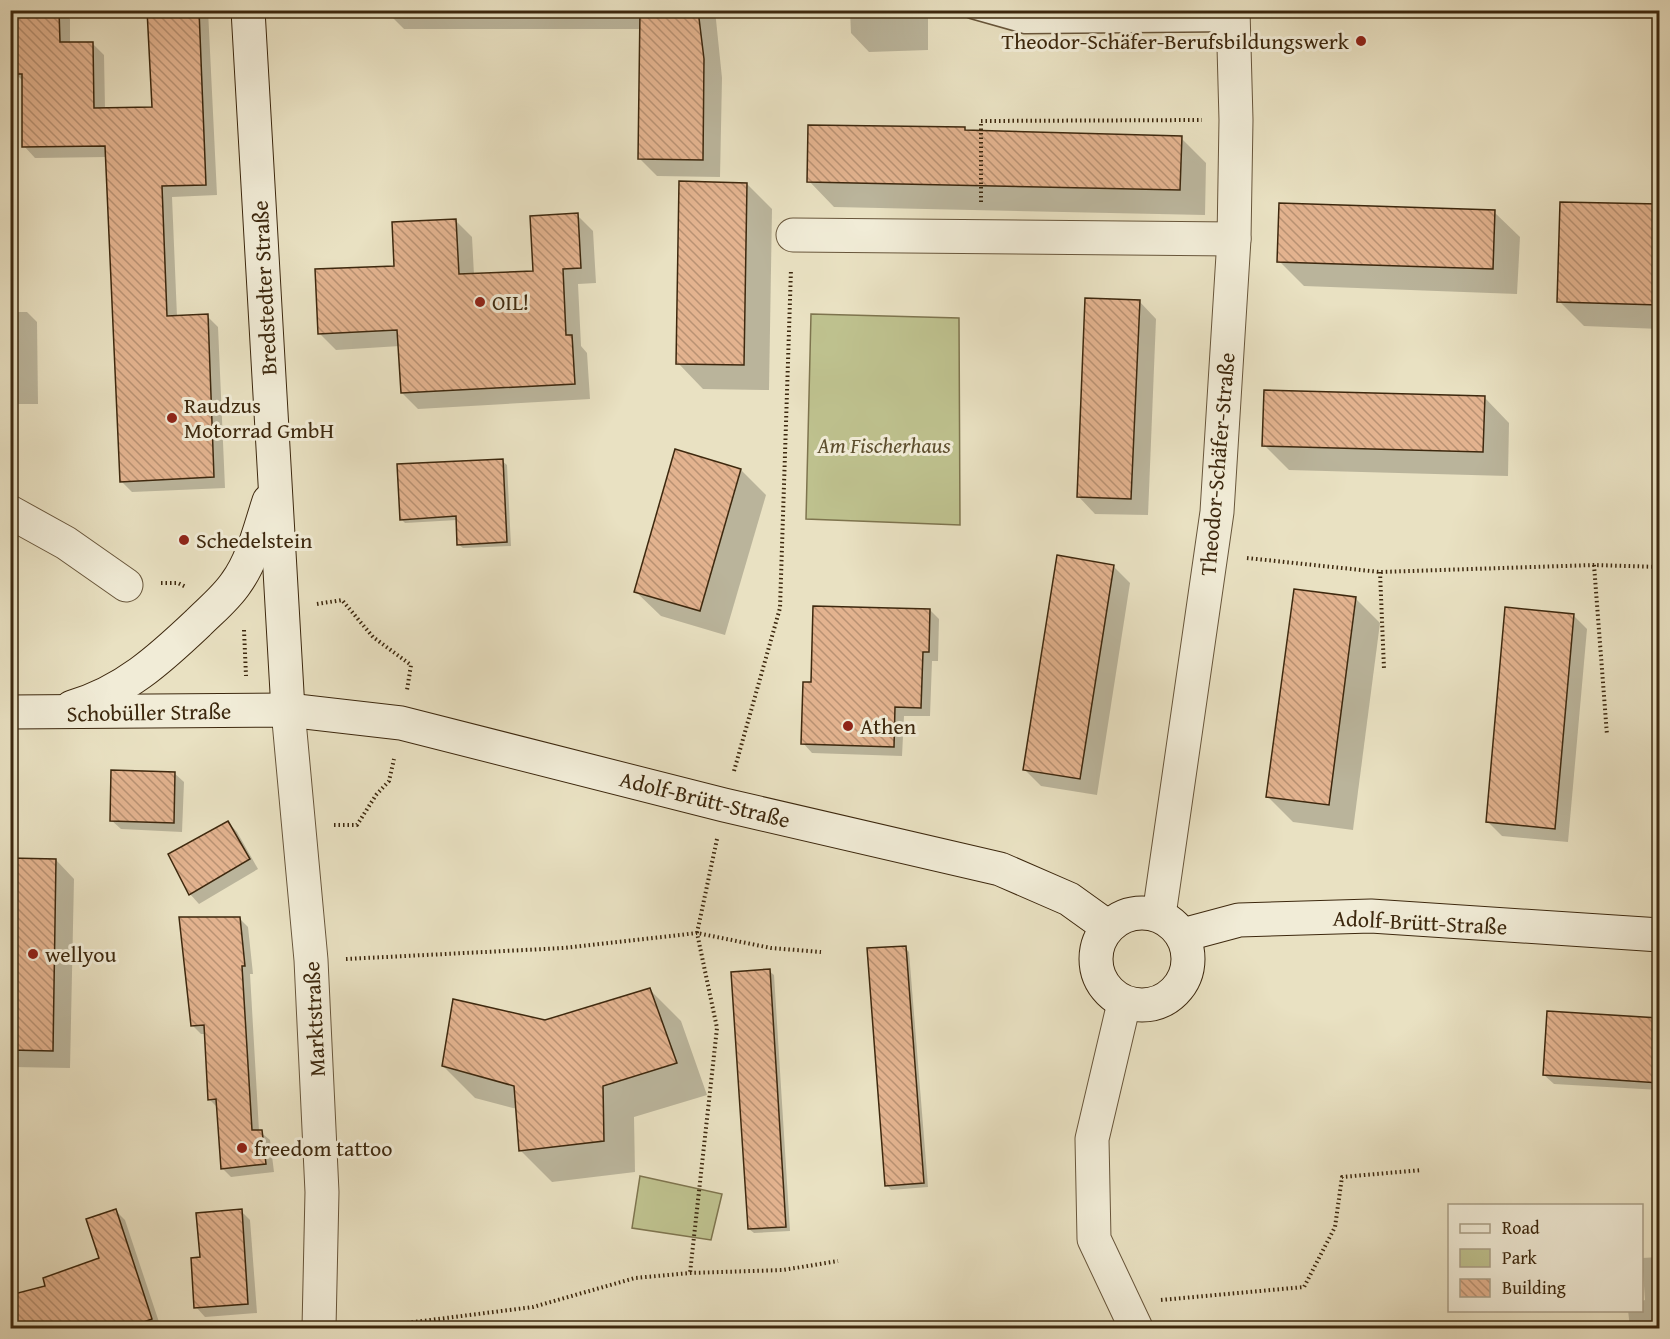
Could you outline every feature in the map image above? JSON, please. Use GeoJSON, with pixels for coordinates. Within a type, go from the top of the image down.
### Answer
{"type":"FeatureCollection","features":[{"type":"Feature","properties":{"kind":"main road","name":"Bredstedter Straße"},"geometry":{"type":"LineString","coordinates":[[248,10],[288,710]]}},
{"type":"Feature","properties":{"kind":"main road","name":"Theodor-Schäfer-Straße"},"geometry":{"type":"LineString","coordinates":[[1171,925],[1210,554],[1217,512],[1234,238],[1236,120],[1233,17]]}},
{"type":"Feature","properties":{"kind":"main road"},"geometry":{"type":"LineString","coordinates":[[793,235],[1234,238]]}},
{"type":"Feature","properties":{"kind":"main road"},"geometry":{"type":"LineString","coordinates":[[50,713],[91,701],[132,681],[161,658],[219,602],[236,583],[249,558],[275,483]]}},
{"type":"Feature","properties":{"kind":"main road"},"geometry":{"type":"LineString","coordinates":[[10,512],[66,543],[126,585]]}},
{"type":"Feature","properties":{"kind":"main road","name":"Adolf-Brütt-Straße"},"geometry":{"type":"LineString","coordinates":[[288,710],[401,723],[724,805],[1000,869],[1069,899],[1108,927],[1121,916],[1131,914],[1171,925],[1239,920],[1371,916],[1659,935]]}},
{"type":"Feature","properties":{"kind":"main road","name":"Schobüller Straße"},"geometry":{"type":"LineString","coordinates":[[10,712],[288,710]]}},
{"type":"Feature","properties":{"kind":"main road","name":"Marktstraße"},"geometry":{"type":"LineString","coordinates":[[288,710],[311,960],[322,1192],[319,1329]]}},
{"type":"Feature","properties":{"kind":"main road"},"geometry":{"type":"LineString","coordinates":[[1108,927],[1099,938],[1096,968],[1104,989],[1124,1003],[1143,1005],[1168,999],[1185,979],[1188,957],[1171,925]]}},
{"type":"Feature","properties":{"kind":"main road"},"geometry":{"type":"LineString","coordinates":[[1124,1003],[1092,1138],[1094,1239],[1131,1316]]}},
{"type":"Feature","properties":{"kind":"lane"},"geometry":{"type":"LineString","coordinates":[[972,10],[1025,25],[1233,17]]}},
{"type":"Feature","properties":{"kind":"path"},"geometry":{"type":"LineString","coordinates":[[981,237],[981,121],[1236,120]]}},
{"type":"Feature","properties":{"kind":"path"},"geometry":{"type":"LineString","coordinates":[[690,1273],[717,1028],[697,933],[724,805],[780,608],[793,235]]}},
{"type":"Feature","properties":{"kind":"path"},"geometry":{"type":"LineString","coordinates":[[1210,554],[1380,572],[1594,565],[1659,567]]}},
{"type":"Feature","properties":{"kind":"path"},"geometry":{"type":"LineString","coordinates":[[1594,565],[1607,735]]}},
{"type":"Feature","properties":{"kind":"path"},"geometry":{"type":"LineString","coordinates":[[1380,572],[1384,669]]}},
{"type":"Feature","properties":{"kind":"path"},"geometry":{"type":"LineString","coordinates":[[311,960],[564,948],[697,933],[771,948],[821,952]]}},
{"type":"Feature","properties":{"kind":"path"},"geometry":{"type":"LineString","coordinates":[[1131,1316],[1304,1287],[1335,1227],[1342,1177],[1422,1170]]}},
{"type":"Feature","properties":{"kind":"path"},"geometry":{"type":"LineString","coordinates":[[367,1329],[532,1307],[635,1278],[690,1273],[783,1270],[838,1262]]}},
{"type":"Feature","properties":{"kind":"green space","name":"Am Fischerhaus"},"geometry":{"type":"Polygon","coordinates":[[[811,314],[959,318],[960,525],[806,519],[811,314]]]}},
{"type":"Feature","properties":{"kind":"green space"},"geometry":{"type":"Polygon","coordinates":[[[640,1176],[722,1194],[711,1240],[632,1228],[640,1176]]]}},
{"type":"Feature","properties":{"kind":"building"},"geometry":{"type":"Polygon","coordinates":[[[13,10],[59,10],[60,42],[93,42],[94,108],[152,107],[147,10],[199,10],[206,185],[162,186],[167,316],[208,314],[214,477],[120,482],[105,146],[22,147],[22,74],[13,74],[13,10]]]}},
{"type":"Feature","properties":{"kind":"building"},"geometry":{"type":"Polygon","coordinates":[[[640,10],[698,10],[704,59],[703,160],[638,159],[640,10]]]}},
{"type":"Feature","properties":{"kind":"building"},"geometry":{"type":"Polygon","coordinates":[[[808,125],[965,127],[965,130],[1182,136],[1180,190],[807,182],[808,125]]]}},
{"type":"Feature","properties":{"kind":"building"},"geometry":{"type":"Polygon","coordinates":[[[679,181],[747,183],[744,365],[676,364],[679,181]]]}},
{"type":"Feature","properties":{"kind":"building"},"geometry":{"type":"Polygon","coordinates":[[[1560,202],[1659,204],[1659,305],[1557,302],[1560,202]]]}},
{"type":"Feature","properties":{"kind":"building"},"geometry":{"type":"Polygon","coordinates":[[[1279,203],[1495,210],[1493,269],[1277,262],[1279,203]]]}},
{"type":"Feature","properties":{"kind":"building","name":"OIL!"},"geometry":{"type":"Polygon","coordinates":[[[578,213],[581,268],[563,269],[566,335],[572,335],[575,384],[401,393],[397,330],[318,334],[315,269],[394,266],[392,222],[456,219],[459,274],[533,271],[530,216],[578,213]]]}},
{"type":"Feature","properties":{"kind":"building"},"geometry":{"type":"Polygon","coordinates":[[[1085,298],[1140,300],[1131,499],[1077,497],[1085,298]]]}},
{"type":"Feature","properties":{"kind":"building"},"geometry":{"type":"Polygon","coordinates":[[[1264,390],[1485,396],[1483,452],[1262,446],[1264,390]]]}},
{"type":"Feature","properties":{"kind":"building"},"geometry":{"type":"Polygon","coordinates":[[[675,449],[741,469],[700,611],[634,592],[675,449]]]}},
{"type":"Feature","properties":{"kind":"building"},"geometry":{"type":"Polygon","coordinates":[[[503,459],[507,542],[457,545],[456,516],[400,520],[397,464],[503,459]]]}},
{"type":"Feature","properties":{"kind":"building"},"geometry":{"type":"Polygon","coordinates":[[[1057,555],[1114,565],[1080,779],[1023,770],[1057,555]]]}},
{"type":"Feature","properties":{"kind":"building"},"geometry":{"type":"Polygon","coordinates":[[[1294,589],[1356,597],[1329,805],[1266,797],[1294,589]]]}},
{"type":"Feature","properties":{"kind":"building"},"geometry":{"type":"Polygon","coordinates":[[[813,606],[930,609],[929,652],[923,652],[921,708],[895,707],[894,747],[801,744],[803,682],[811,682],[813,606]]]}},
{"type":"Feature","properties":{"kind":"building"},"geometry":{"type":"Polygon","coordinates":[[[1505,607],[1574,614],[1555,829],[1486,822],[1505,607]]]}},
{"type":"Feature","properties":{"kind":"building"},"geometry":{"type":"Polygon","coordinates":[[[111,770],[175,772],[174,823],[110,821],[111,770]]]}},
{"type":"Feature","properties":{"kind":"building"},"geometry":{"type":"Polygon","coordinates":[[[228,821],[250,859],[189,895],[168,854],[228,821]]]}},
{"type":"Feature","properties":{"kind":"building","name":"wellyou"},"geometry":{"type":"Polygon","coordinates":[[[10,858],[56,859],[53,1051],[10,1050],[10,858]]]}},
{"type":"Feature","properties":{"kind":"building"},"geometry":{"type":"Polygon","coordinates":[[[179,917],[240,917],[245,966],[242,966],[252,1130],[262,1130],[266,1164],[221,1169],[216,1099],[208,1100],[204,1025],[191,1026],[179,917]]]}},
{"type":"Feature","properties":{"kind":"building"},"geometry":{"type":"Polygon","coordinates":[[[906,946],[924,1183],[885,1186],[867,948],[906,946]]]}},
{"type":"Feature","properties":{"kind":"building"},"geometry":{"type":"Polygon","coordinates":[[[770,969],[786,1227],[748,1229],[731,972],[770,969]]]}},
{"type":"Feature","properties":{"kind":"building"},"geometry":{"type":"Polygon","coordinates":[[[650,988],[677,1063],[603,1086],[604,1141],[519,1151],[514,1086],[442,1066],[453,999],[545,1020],[650,988]]]}},
{"type":"Feature","properties":{"kind":"building"},"geometry":{"type":"Polygon","coordinates":[[[1547,1011],[1659,1018],[1659,1083],[1543,1075],[1547,1011]]]}},
{"type":"Feature","properties":{"kind":"building"},"geometry":{"type":"Polygon","coordinates":[[[116,1209],[152,1319],[124,1329],[10,1329],[10,1295],[45,1286],[43,1278],[99,1258],[86,1219],[116,1209]]]}},
{"type":"Feature","properties":{"kind":"building"},"geometry":{"type":"Polygon","coordinates":[[[242,1209],[248,1304],[194,1308],[191,1258],[200,1257],[196,1213],[242,1209]]]}},
{"type":"Feature","properties":{"kind":"place","name":"Theodor-Schäfer-Berufsbildungswerk"},"geometry":{"type":"Point","coordinates":[1361,41]}},
{"type":"Feature","properties":{"kind":"place","name":"OIL!"},"geometry":{"type":"Point","coordinates":[480,302]}},
{"type":"Feature","properties":{"kind":"place","name":"Raudzus Motorrad GmbH"},"geometry":{"type":"Point","coordinates":[172,418]}},
{"type":"Feature","properties":{"kind":"place","name":"Schedelstein"},"geometry":{"type":"Point","coordinates":[184,540]}},
{"type":"Feature","properties":{"kind":"place","name":"Athen"},"geometry":{"type":"Point","coordinates":[848,726]}},
{"type":"Feature","properties":{"kind":"place","name":"wellyou"},"geometry":{"type":"Point","coordinates":[33,954]}},
{"type":"Feature","properties":{"kind":"place","name":"freedom tattoo"},"geometry":{"type":"Point","coordinates":[242,1148]}}]}
